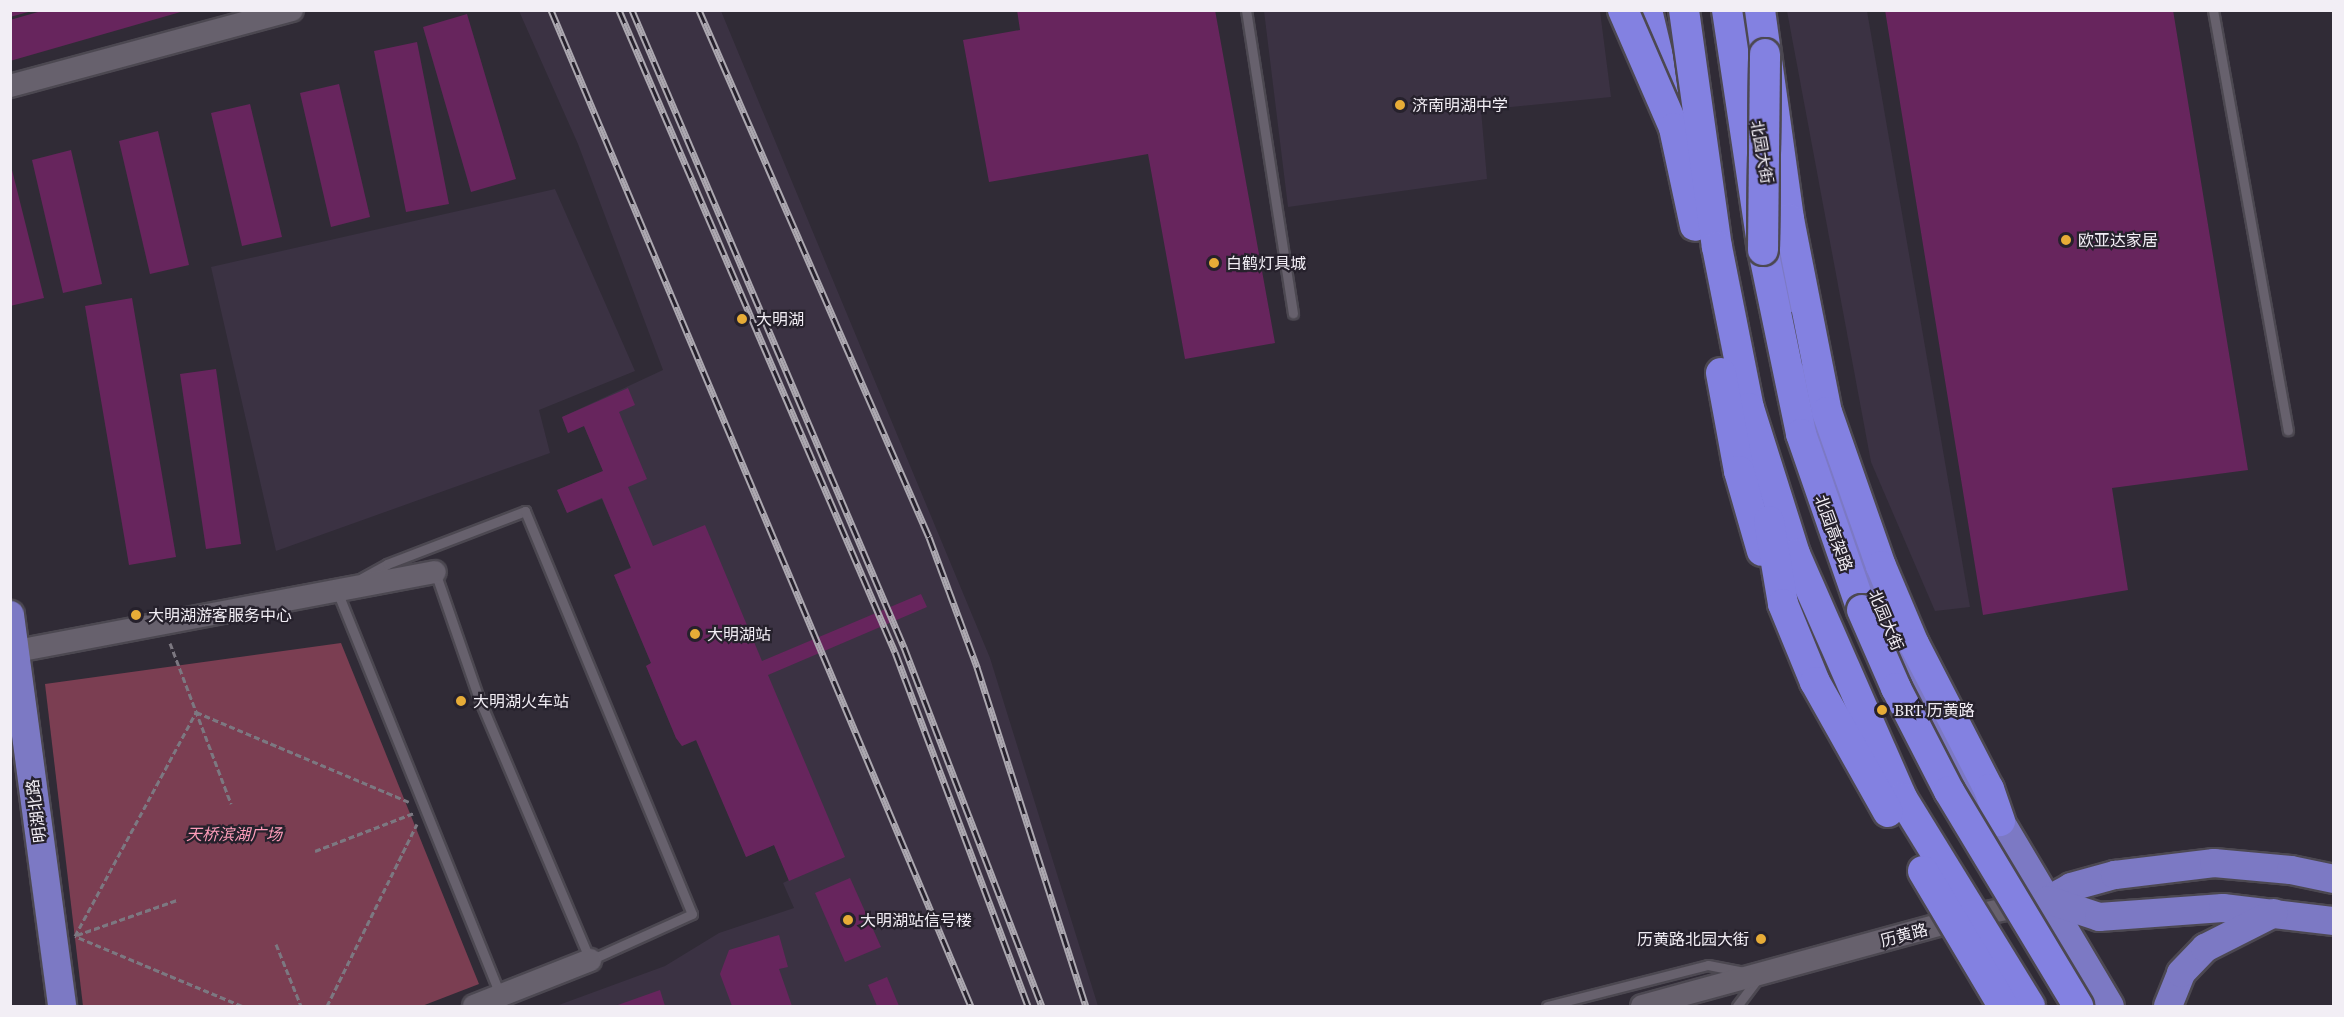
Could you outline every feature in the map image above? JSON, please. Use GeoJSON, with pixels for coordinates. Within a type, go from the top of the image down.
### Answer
{"type":"FeatureCollection","features":[{"type":"Feature","properties":{"kind":"highway"},"geometry":{"type":"LineString","coordinates":[[1623,10],[1674,128]]}},
{"type":"Feature","properties":{"kind":"highway"},"geometry":{"type":"LineString","coordinates":[[1647,10],[1655,32],[1691,200],[1739,471],[1758,541],[1815,682],[2003,1006]]}},
{"type":"Feature","properties":{"kind":"highway"},"geometry":{"type":"LineString","coordinates":[[1684,10],[1717,247],[1749,408],[1783,604]]}},
{"type":"Feature","properties":{"kind":"highway","name":"北园高架路"},"geometry":{"type":"LineString","coordinates":[[1727,10],[1763,250],[1801,434],[1867,620],[1896,688],[1949,792],[2078,1006]]}},
{"type":"Feature","properties":{"kind":"highway"},"geometry":{"type":"LineString","coordinates":[[1760,10],[1808,328],[1827,412],[1881,566],[1914,644],[1989,789],[2001,821]]}},
{"type":"Feature","properties":{"kind":"highway"},"geometry":{"type":"LineString","coordinates":[[1763,250],[1765,54]]}},
{"type":"Feature","properties":{"kind":"highway"},"geometry":{"type":"LineString","coordinates":[[1749,408],[1795,554],[1902,798]]}},
{"type":"Feature","properties":{"kind":"highway"},"geometry":{"type":"LineString","coordinates":[[1815,682],[1902,798],[2030,1006]]}},
{"type":"Feature","properties":{"kind":"main road"},"geometry":{"type":"LineString","coordinates":[[1674,10],[1745,428],[1808,614],[1907,818],[1971,916],[2018,1006]]}},
{"type":"Feature","properties":{"kind":"main road","name":"北园大街"},"geometry":{"type":"LineString","coordinates":[[1741,10],[1794,336],[1814,423],[1860,556],[1904,661],[1978,798],[2001,821],[2110,1006]]}},
{"type":"Feature","properties":{"kind":"main road","name":"明湖北路"},"geometry":{"type":"LineString","coordinates":[[10,615],[17,651],[62,1006]]}},
{"type":"Feature","properties":{"kind":"main road","name":"历黄路"},"geometry":{"type":"LineString","coordinates":[[2048,900],[2071,887],[2115,874],[2214,863],[2291,870],[2334,879]]}},
{"type":"Feature","properties":{"kind":"main road"},"geometry":{"type":"LineString","coordinates":[[2048,900],[2099,917],[2223,908],[2274,912],[2334,921]]}},
{"type":"Feature","properties":{"kind":"main road"},"geometry":{"type":"LineString","coordinates":[[2168,1006],[2181,973],[2205,948],[2274,912]]}},
{"type":"Feature","properties":{"kind":"street"},"geometry":{"type":"LineString","coordinates":[[10,86],[292,10]]}},
{"type":"Feature","properties":{"kind":"street"},"geometry":{"type":"LineString","coordinates":[[17,651],[435,572]]}},
{"type":"Feature","properties":{"kind":"street","name":"历黄路"},"geometry":{"type":"LineString","coordinates":[[1642,1006],[1971,916],[2048,900]]}},
{"type":"Feature","properties":{"kind":"street"},"geometry":{"type":"LineString","coordinates":[[474,1006],[590,960]]}},
{"type":"Feature","properties":{"kind":"lane"},"geometry":{"type":"LineString","coordinates":[[1246,10],[1293,313]]}},
{"type":"Feature","properties":{"kind":"lane"},"geometry":{"type":"LineString","coordinates":[[2213,10],[2288,430]]}},
{"type":"Feature","properties":{"kind":"lane"},"geometry":{"type":"LineString","coordinates":[[435,572],[478,696],[590,960],[692,914],[525,511],[387,564],[336,591],[500,996]]}},
{"type":"Feature","properties":{"kind":"lane","name":"历黄路"},"geometry":{"type":"LineString","coordinates":[[1547,1006],[1708,965],[1760,975]]}},
{"type":"Feature","properties":{"kind":"lane"},"geometry":{"type":"LineString","coordinates":[[1737,1006],[1760,975]]}},
{"type":"Feature","properties":{"kind":"path"},"geometry":{"type":"LineString","coordinates":[[163,623],[231,804]]}},
{"type":"Feature","properties":{"kind":"path"},"geometry":{"type":"LineString","coordinates":[[196,712],[424,809]]}},
{"type":"Feature","properties":{"kind":"path"},"geometry":{"type":"LineString","coordinates":[[75,936],[196,712]]}},
{"type":"Feature","properties":{"kind":"path"},"geometry":{"type":"LineString","coordinates":[[315,851],[424,809]]}},
{"type":"Feature","properties":{"kind":"path"},"geometry":{"type":"LineString","coordinates":[[327,1006],[424,809]]}},
{"type":"Feature","properties":{"kind":"path"},"geometry":{"type":"LineString","coordinates":[[75,936],[177,900]]}},
{"type":"Feature","properties":{"kind":"path"},"geometry":{"type":"LineString","coordinates":[[75,936],[242,1006]]}},
{"type":"Feature","properties":{"kind":"path"},"geometry":{"type":"LineString","coordinates":[[276,944],[301,1006]]}},
{"type":"Feature","properties":{"kind":"shaded area","name":"大明湖站"},"geometry":{"type":"Polygon","coordinates":[[[519,11],[721,11],[990,658],[1098,1006],[556,1006],[665,966],[719,933],[794,908],[783,883],[789,880],[774,845],[746,857],[697,740],[682,746],[676,738],[646,666],[651,663],[614,575],[631,567],[602,499],[567,513],[557,490],[603,471],[584,426],[568,433],[562,417],[663,370],[578,144],[519,11]]]}},
{"type":"Feature","properties":{"kind":"shaded area","name":"济南明湖中学"},"geometry":{"type":"Polygon","coordinates":[[[1264,11],[1600,11],[1611,97],[1481,110],[1487,179],[1288,207],[1264,11]]]}},
{"type":"Feature","properties":{"kind":"shaded area"},"geometry":{"type":"Polygon","coordinates":[[[1787,11],[1867,11],[1970,607],[1935,611],[1871,462],[1787,11]]]}},
{"type":"Feature","properties":{"kind":"shaded area"},"geometry":{"type":"Polygon","coordinates":[[[555,189],[635,371],[539,410],[550,453],[276,551],[211,267],[555,189]]]}},
{"type":"Feature","properties":{"kind":"green space","name":"天桥滨湖广场"},"geometry":{"type":"Polygon","coordinates":[[[341,643],[479,984],[422,1006],[83,1006],[45,684],[341,643]]]}},
{"type":"Feature","properties":{"kind":"building"},"geometry":{"type":"Polygon","coordinates":[[[10,10],[32,10],[32,11],[10,17],[10,10]]]}},
{"type":"Feature","properties":{"kind":"building"},"geometry":{"type":"Polygon","coordinates":[[[45,10],[184,11],[10,61],[10,20],[45,10]]]}},
{"type":"Feature","properties":{"kind":"building","name":"白鹤灯具城"},"geometry":{"type":"Polygon","coordinates":[[[1017,10],[1215,10],[1275,343],[1185,359],[1148,154],[989,182],[963,40],[1020,30],[1017,10]]]}},
{"type":"Feature","properties":{"kind":"building","name":"欧亚达家居"},"geometry":{"type":"Polygon","coordinates":[[[1885,10],[2173,10],[2248,470],[2112,488],[2128,590],[1983,615],[1885,10]]]}},
{"type":"Feature","properties":{"kind":"building"},"geometry":{"type":"Polygon","coordinates":[[[467,14],[516,179],[471,192],[423,27],[467,14]]]}},
{"type":"Feature","properties":{"kind":"building"},"geometry":{"type":"Polygon","coordinates":[[[417,42],[449,204],[406,212],[374,51],[417,42]]]}},
{"type":"Feature","properties":{"kind":"building"},"geometry":{"type":"Polygon","coordinates":[[[339,84],[370,217],[331,227],[300,93],[339,84]]]}},
{"type":"Feature","properties":{"kind":"building"},"geometry":{"type":"Polygon","coordinates":[[[250,104],[282,237],[242,246],[211,113],[250,104]]]}},
{"type":"Feature","properties":{"kind":"building"},"geometry":{"type":"Polygon","coordinates":[[[158,131],[189,265],[150,274],[119,141],[158,131]]]}},
{"type":"Feature","properties":{"kind":"building"},"geometry":{"type":"Polygon","coordinates":[[[71,150],[102,284],[63,293],[32,160],[71,150]]]}},
{"type":"Feature","properties":{"kind":"building"},"geometry":{"type":"Polygon","coordinates":[[[10,162],[44,298],[10,306],[10,162]]]}},
{"type":"Feature","properties":{"kind":"building"},"geometry":{"type":"Polygon","coordinates":[[[132,298],[176,557],[129,565],[85,306],[132,298]]]}},
{"type":"Feature","properties":{"kind":"building"},"geometry":{"type":"Polygon","coordinates":[[[216,369],[241,544],[206,549],[180,374],[216,369]]]}},
{"type":"Feature","properties":{"kind":"building","name":"大明湖站"},"geometry":{"type":"Polygon","coordinates":[[[628,388],[635,405],[619,412],[647,479],[628,487],[653,546],[705,525],[762,661],[921,594],[927,607],[768,675],[845,857],[789,881],[774,845],[746,857],[696,740],[682,746],[676,738],[646,666],[651,663],[614,575],[631,568],[602,498],[567,513],[557,490],[603,471],[584,426],[568,433],[562,417],[628,388]]]}},
{"type":"Feature","properties":{"kind":"building","name":"大明湖站信号楼"},"geometry":{"type":"Polygon","coordinates":[[[850,878],[881,947],[845,962],[815,893],[850,878]]]}},
{"type":"Feature","properties":{"kind":"building"},"geometry":{"type":"Polygon","coordinates":[[[779,935],[788,967],[779,969],[792,1006],[732,1006],[720,974],[729,950],[779,935]]]}},
{"type":"Feature","properties":{"kind":"building"},"geometry":{"type":"Polygon","coordinates":[[[887,977],[899,1006],[877,1006],[868,985],[887,977]]]}},
{"type":"Feature","properties":{"kind":"building"},"geometry":{"type":"Polygon","coordinates":[[[660,990],[665,1006],[615,1006],[660,990]]]}},
{"type":"Feature","properties":{"kind":"railway"},"geometry":{"type":"LineString","coordinates":[[551,10],[971,1006]]}},
{"type":"Feature","properties":{"kind":"railway"},"geometry":{"type":"LineString","coordinates":[[619,10],[895,652],[1028,1006]]}},
{"type":"Feature","properties":{"kind":"railway"},"geometry":{"type":"LineString","coordinates":[[632,10],[904,647],[1042,1006]]}},
{"type":"Feature","properties":{"kind":"railway"},"geometry":{"type":"LineString","coordinates":[[699,10],[929,537],[977,667],[1086,1006]]}},
{"type":"Feature","properties":{"kind":"place","name":"济南明湖中学"},"geometry":{"type":"Point","coordinates":[1400,105]}},
{"type":"Feature","properties":{"kind":"place","name":"欧亚达家居"},"geometry":{"type":"Point","coordinates":[2066,240]}},
{"type":"Feature","properties":{"kind":"place","name":"白鹤灯具城"},"geometry":{"type":"Point","coordinates":[1214,263]}},
{"type":"Feature","properties":{"kind":"place","name":"大明湖"},"geometry":{"type":"Point","coordinates":[742,319]}},
{"type":"Feature","properties":{"kind":"place","name":"大明湖游客服务中心"},"geometry":{"type":"Point","coordinates":[136,615]}},
{"type":"Feature","properties":{"kind":"place","name":"大明湖站"},"geometry":{"type":"Point","coordinates":[695,634]}},
{"type":"Feature","properties":{"kind":"place","name":"大明湖火车站"},"geometry":{"type":"Point","coordinates":[461,701]}},
{"type":"Feature","properties":{"kind":"place","name":"BRT 历黄路"},"geometry":{"type":"Point","coordinates":[1882,710]}},
{"type":"Feature","properties":{"kind":"place","name":"大明湖站信号楼"},"geometry":{"type":"Point","coordinates":[848,920]}},
{"type":"Feature","properties":{"kind":"place","name":"历黄路北园大街"},"geometry":{"type":"Point","coordinates":[1761,939]}}]}
